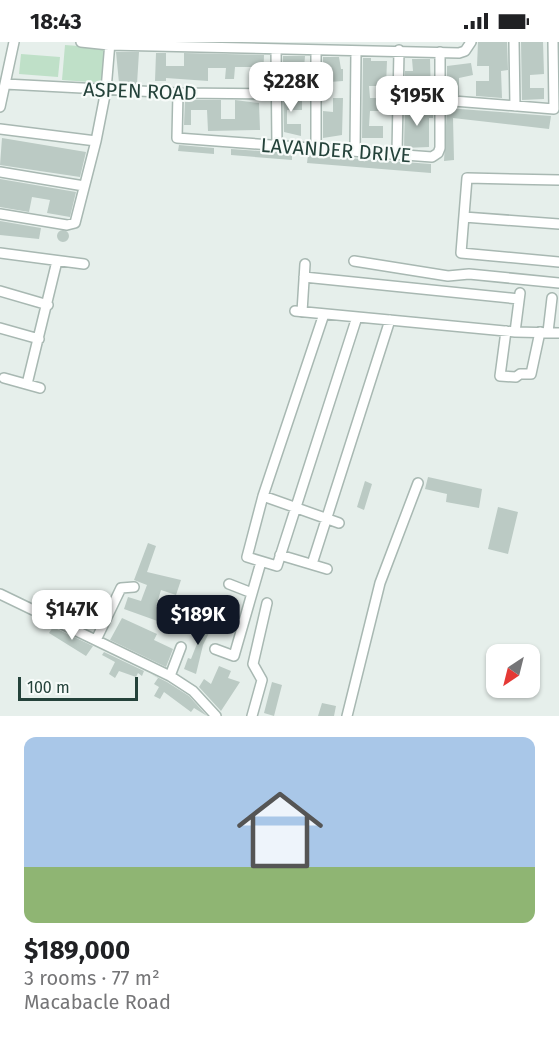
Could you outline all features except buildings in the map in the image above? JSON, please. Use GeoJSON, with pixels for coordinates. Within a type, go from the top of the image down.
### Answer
{"type":"FeatureCollection","features":[{"type":"Feature","properties":{"kind":"street"},"geometry":{"type":"LineString","coordinates":[[0,107],[14,42]]}},
{"type":"Feature","properties":{"kind":"street"},"geometry":{"type":"LineString","coordinates":[[81,42],[440,52],[465,51],[471,42]]}},
{"type":"Feature","properties":{"kind":"street"},"geometry":{"type":"LineString","coordinates":[[514,42],[515,106]]}},
{"type":"Feature","properties":{"kind":"street"},"geometry":{"type":"LineString","coordinates":[[441,100],[554,109],[553,42]]}},
{"type":"Feature","properties":{"kind":"street"},"geometry":{"type":"LineString","coordinates":[[0,214],[67,225],[75,223],[96,141],[106,90],[109,44]]}},
{"type":"Feature","properties":{"kind":"street"},"geometry":{"type":"LineString","coordinates":[[276,49],[277,146]]}},
{"type":"Feature","properties":{"kind":"street"},"geometry":{"type":"LineString","coordinates":[[316,50],[316,149]]}},
{"type":"Feature","properties":{"kind":"street"},"geometry":{"type":"LineString","coordinates":[[397,153],[399,50]]}},
{"type":"Feature","properties":{"kind":"street"},"geometry":{"type":"LineString","coordinates":[[355,151],[356,51]]}},
{"type":"Feature","properties":{"kind":"street","name":"LAVANDER DRIVE"},"geometry":{"type":"LineString","coordinates":[[178,93],[177,138],[432,157],[438,153],[441,100],[440,52]]}},
{"type":"Feature","properties":{"kind":"street","name":"ASPEN ROAD"},"geometry":{"type":"LineString","coordinates":[[5,84],[178,93],[276,94]]}},
{"type":"Feature","properties":{"kind":"street"},"geometry":{"type":"LineString","coordinates":[[0,129],[96,141]]}},
{"type":"Feature","properties":{"kind":"street"},"geometry":{"type":"LineString","coordinates":[[0,172],[84,186]]}},
{"type":"Feature","properties":{"kind":"street"},"geometry":{"type":"LineString","coordinates":[[559,180],[467,178],[461,253],[559,262]]}},
{"type":"Feature","properties":{"kind":"street"},"geometry":{"type":"LineString","coordinates":[[464,217],[559,224]]}},
{"type":"Feature","properties":{"kind":"street"},"geometry":{"type":"LineString","coordinates":[[0,253],[84,264]]}},
{"type":"Feature","properties":{"kind":"street"},"geometry":{"type":"LineString","coordinates":[[27,384],[57,261]]}},
{"type":"Feature","properties":{"kind":"street"},"geometry":{"type":"LineString","coordinates":[[354,261],[448,276],[469,274],[559,283]]}},
{"type":"Feature","properties":{"kind":"street"},"geometry":{"type":"LineString","coordinates":[[305,264],[298,312],[510,332],[559,333]]}},
{"type":"Feature","properties":{"kind":"street"},"geometry":{"type":"LineString","coordinates":[[304,277],[519,296],[500,376],[508,378],[531,374],[552,298]]}},
{"type":"Feature","properties":{"kind":"street"},"geometry":{"type":"LineString","coordinates":[[0,291],[48,305]]}},
{"type":"Feature","properties":{"kind":"street"},"geometry":{"type":"LineString","coordinates":[[324,314],[263,496],[246,557],[277,567],[294,507],[357,317]]}},
{"type":"Feature","properties":{"kind":"street"},"geometry":{"type":"LineString","coordinates":[[312,564],[324,518],[390,320]]}},
{"type":"Feature","properties":{"kind":"street"},"geometry":{"type":"LineString","coordinates":[[0,328],[39,339]]}},
{"type":"Feature","properties":{"kind":"street"},"geometry":{"type":"LineString","coordinates":[[4,378],[40,388]]}},
{"type":"Feature","properties":{"kind":"street"},"geometry":{"type":"LineString","coordinates":[[347,716],[380,583],[418,483]]}},
{"type":"Feature","properties":{"kind":"street"},"geometry":{"type":"LineString","coordinates":[[263,496],[339,523]]}},
{"type":"Feature","properties":{"kind":"street"},"geometry":{"type":"LineString","coordinates":[[280,555],[327,569]]}},
{"type":"Feature","properties":{"kind":"street"},"geometry":{"type":"LineString","coordinates":[[215,649],[234,656],[261,561]]}},
{"type":"Feature","properties":{"kind":"street"},"geometry":{"type":"LineString","coordinates":[[229,584],[252,594]]}},
{"type":"Feature","properties":{"kind":"street"},"geometry":{"type":"LineString","coordinates":[[96,640],[121,588],[134,587]]}},
{"type":"Feature","properties":{"kind":"street"},"geometry":{"type":"LineString","coordinates":[[0,594],[170,676],[194,691],[215,716]]}},
{"type":"Feature","properties":{"kind":"street"},"geometry":{"type":"LineString","coordinates":[[252,716],[262,680],[253,664],[267,603]]}},
{"type":"Feature","properties":{"kind":"street"},"geometry":{"type":"LineString","coordinates":[[227,619],[243,625]]}},
{"type":"Feature","properties":{"kind":"street"},"geometry":{"type":"LineString","coordinates":[[170,676],[181,647]]}},
{"type":"Feature","properties":{"kind":"green space"},"geometry":{"type":"Polygon","coordinates":[[[65,45],[106,48],[104,83],[62,80],[65,45]]]}},
{"type":"Feature","properties":{"kind":"green space"},"geometry":{"type":"Polygon","coordinates":[[[21,54],[60,57],[58,77],[19,74],[21,54]]]}}]}
